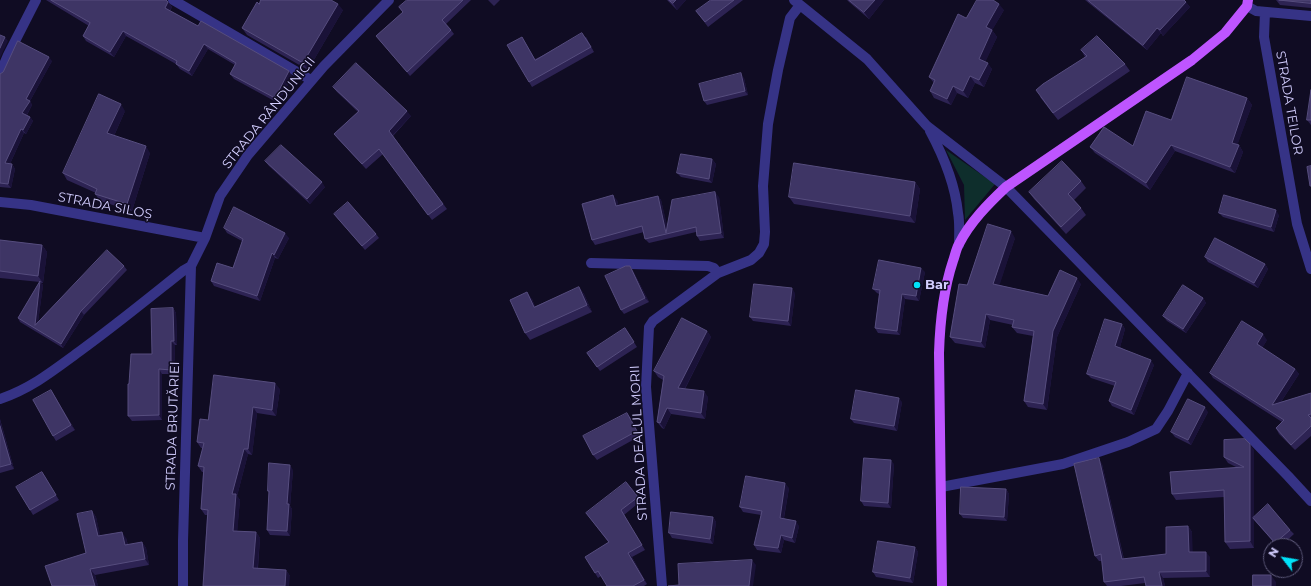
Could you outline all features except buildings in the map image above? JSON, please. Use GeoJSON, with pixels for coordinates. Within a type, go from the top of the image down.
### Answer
{"type":"FeatureCollection","features":[{"type":"Feature","properties":{"kind":"main road"},"geometry":{"type":"LineString","coordinates":[[942,586],[939,353],[940,326],[943,300],[959,244],[973,222],[991,201],[1006,187],[1192,60],[1225,33],[1248,3]]}},
{"type":"Feature","properties":{"kind":"street"},"geometry":{"type":"LineString","coordinates":[[0,74],[36,0]]}},
{"type":"Feature","properties":{"kind":"street"},"geometry":{"type":"LineString","coordinates":[[173,0],[311,80]]}},
{"type":"Feature","properties":{"kind":"street","name":"STRADA RÂNDUNICII"},"geometry":{"type":"LineString","coordinates":[[0,399],[17,393],[41,380],[118,323],[191,266],[205,238],[220,196],[248,155],[311,80],[389,0]]}},
{"type":"Feature","properties":{"kind":"street"},"geometry":{"type":"LineString","coordinates":[[797,2],[867,59],[927,126],[1006,187],[1311,501]]}},
{"type":"Feature","properties":{"kind":"street","name":"STRADA DEALUL MORII"},"geometry":{"type":"LineString","coordinates":[[662,586],[646,387],[649,328],[653,321],[718,273],[751,260],[759,253],[764,244],[764,186],[768,124],[790,18],[797,2]]}},
{"type":"Feature","properties":{"kind":"street"},"geometry":{"type":"LineString","coordinates":[[1248,3],[1256,11],[1311,16]]}},
{"type":"Feature","properties":{"kind":"street","name":"STRADA TEILOR"},"geometry":{"type":"LineString","coordinates":[[1265,12],[1264,37],[1297,224],[1311,269]]}},
{"type":"Feature","properties":{"kind":"street"},"geometry":{"type":"LineString","coordinates":[[927,126],[942,153],[953,182],[958,213],[959,244]]}},
{"type":"Feature","properties":{"kind":"street","name":"STRADA SILOȘ"},"geometry":{"type":"LineString","coordinates":[[0,202],[31,205],[205,238]]}},
{"type":"Feature","properties":{"kind":"street"},"geometry":{"type":"LineString","coordinates":[[591,263],[708,266],[714,268],[718,273]]}},
{"type":"Feature","properties":{"kind":"street","name":"STRADA BRUTĂRIEI"},"geometry":{"type":"LineString","coordinates":[[183,586],[191,266]]}},
{"type":"Feature","properties":{"kind":"street"},"geometry":{"type":"LineString","coordinates":[[941,487],[1063,464],[1128,442],[1156,429],[1168,411],[1188,373]]}},
{"type":"Feature","properties":{"kind":"green space"},"geometry":{"type":"Polygon","coordinates":[[[946,150],[995,184],[965,220],[964,185],[946,150]]]}},
{"type":"Feature","properties":{"kind":"place","name":"Bar"},"geometry":{"type":"Point","coordinates":[917,285]}}]}
